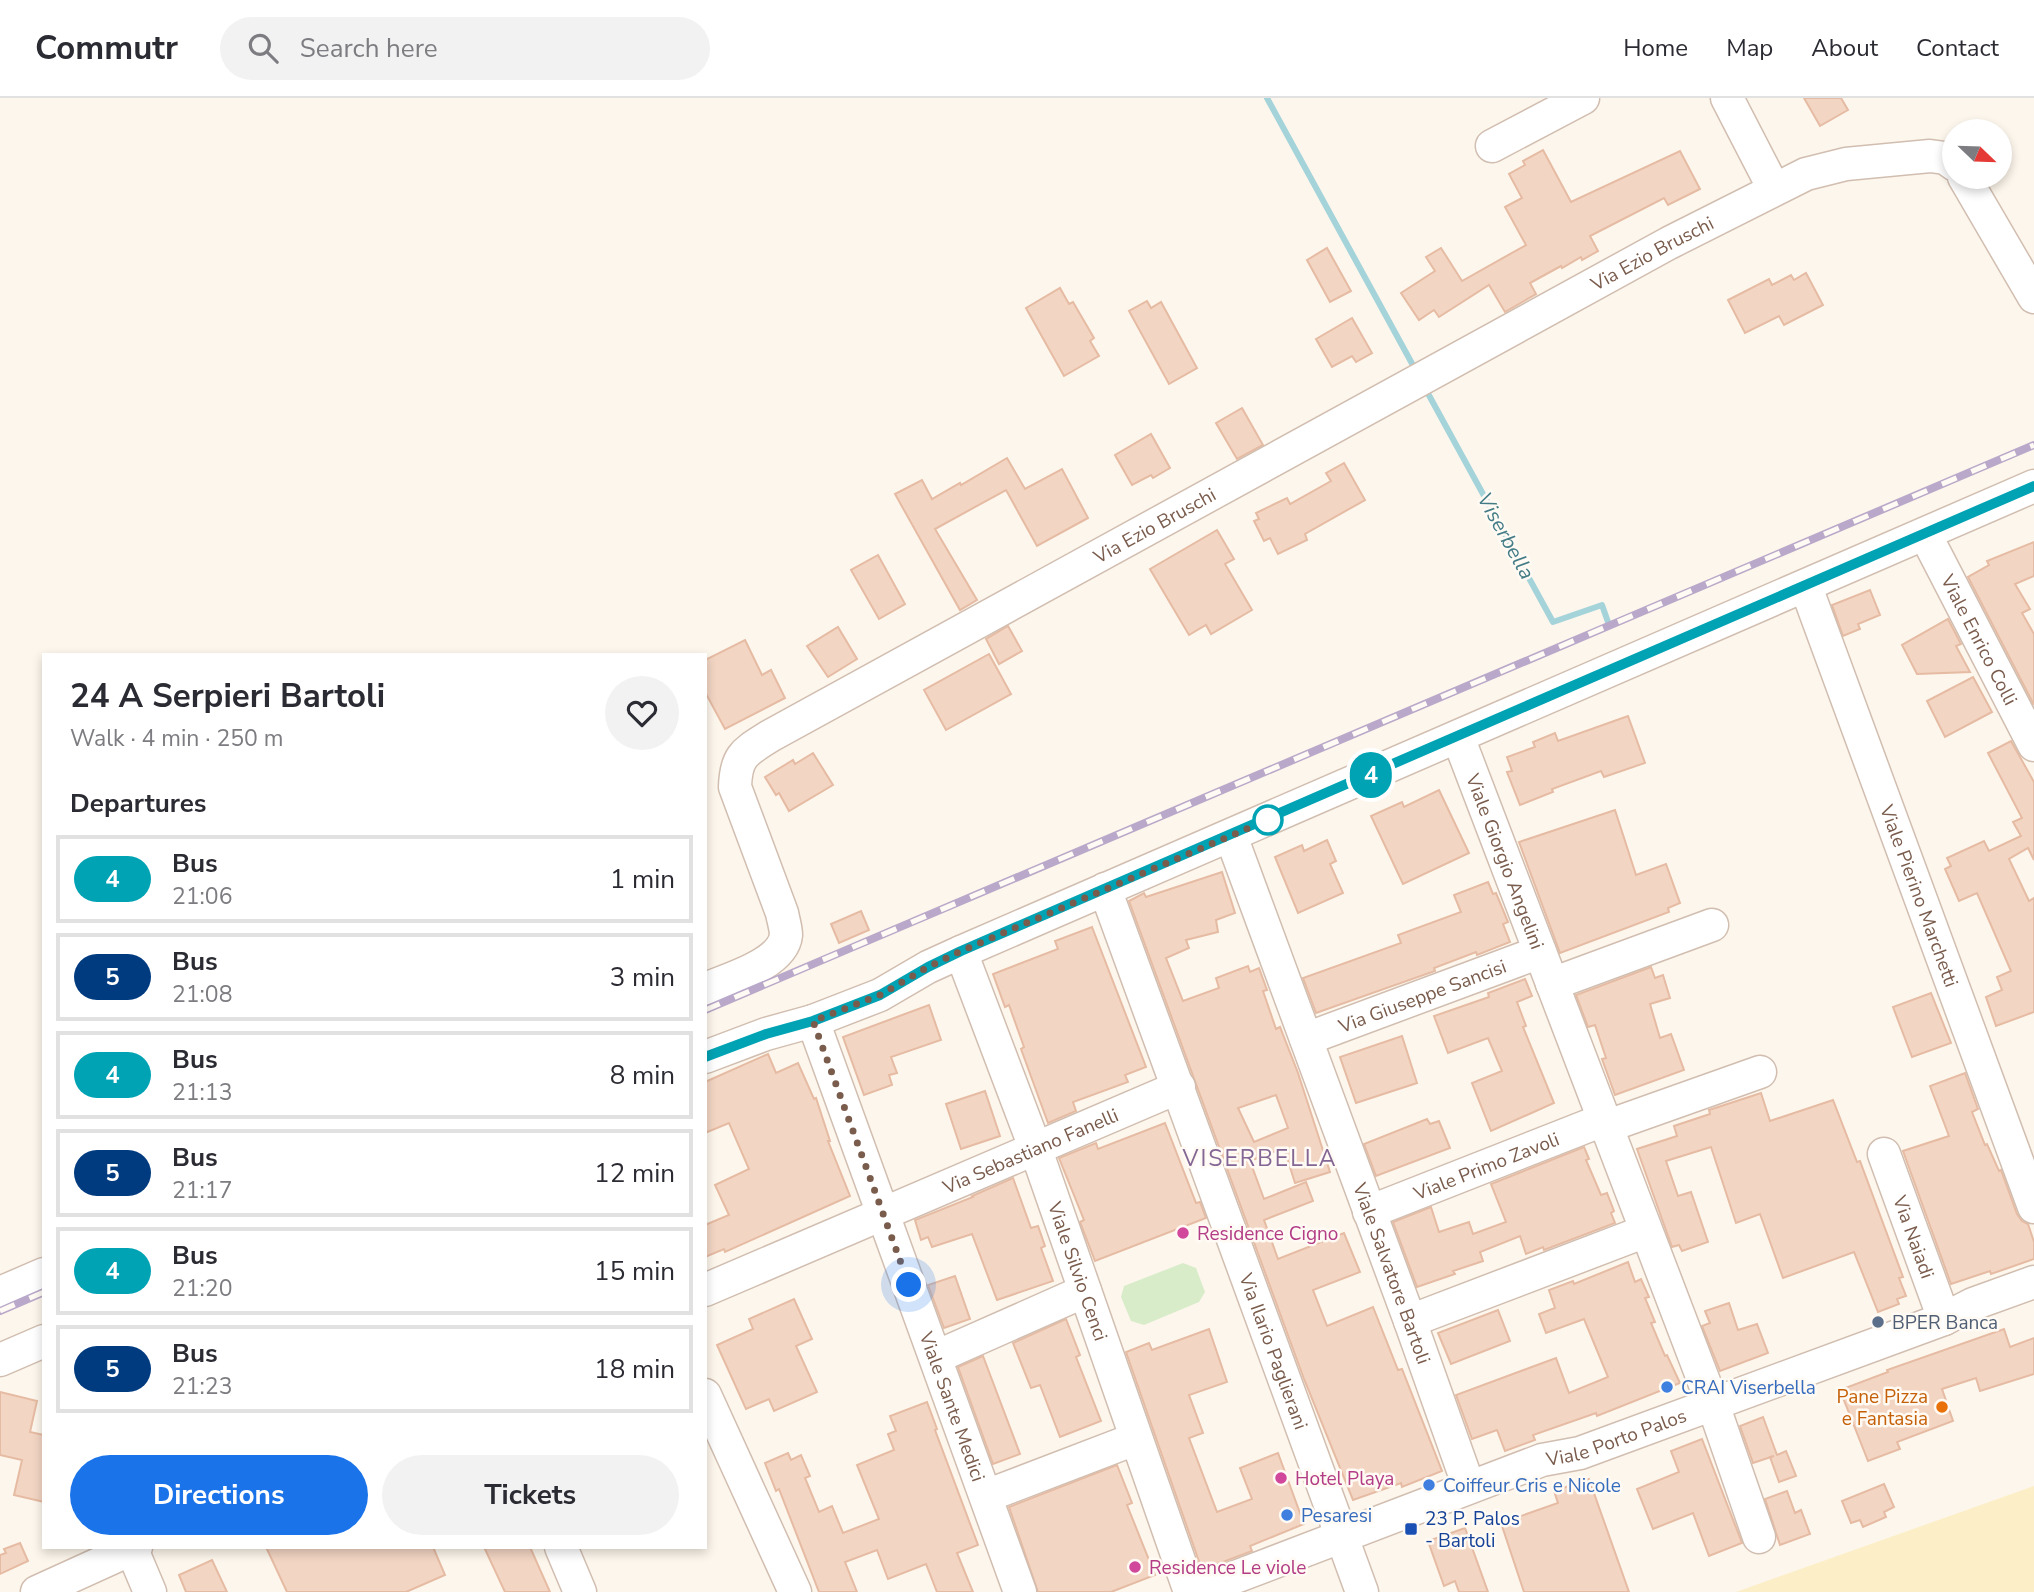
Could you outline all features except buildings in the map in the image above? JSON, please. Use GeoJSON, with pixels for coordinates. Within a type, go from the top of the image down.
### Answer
{"type":"FeatureCollection","features":[{"type":"Feature","properties":{"kind":"street"},"geometry":{"type":"LineString","coordinates":[[1492,146],[1583,98]]}},
{"type":"Feature","properties":{"kind":"street"},"geometry":{"type":"LineString","coordinates":[[1727,98],[1774,189]]}},
{"type":"Feature","properties":{"kind":"street","name":"Via Ezio Bruschi"},"geometry":{"type":"LineString","coordinates":[[707,988],[760,966],[780,952],[786,934],[782,913],[735,787],[736,768],[746,751],[1584,290],[1774,189],[1806,174],[1846,164],[1930,156],[1942,158]]}},
{"type":"Feature","properties":{"kind":"street","name":"Via Ezio Bruschi"},"geometry":{"type":"LineString","coordinates":[[1971,189],[2034,297]]}},
{"type":"Feature","properties":{"kind":"street"},"geometry":{"type":"LineString","coordinates":[[707,1056],[766,1034],[813,1021],[880,995],[961,951],[2034,486]]}},
{"type":"Feature","properties":{"kind":"street","name":"Viale Enrico Colli"},"geometry":{"type":"LineString","coordinates":[[1925,534],[2034,745]]}},
{"type":"Feature","properties":{"kind":"street","name":"Viale Pierino Marchetti"},"geometry":{"type":"LineString","coordinates":[[1806,587],[2034,1207]]}},
{"type":"Feature","properties":{"kind":"street","name":"Viale Giorgio Angelini"},"geometry":{"type":"LineString","coordinates":[[1458,737],[1712,1404],[1759,1537]]}},
{"type":"Feature","properties":{"kind":"street","name":"Viale Salvatore Bartoli"},"geometry":{"type":"LineString","coordinates":[[1231,836],[1464,1473]]}},
{"type":"Feature","properties":{"kind":"street","name":"Via Ilario Paglierani"},"geometry":{"type":"LineString","coordinates":[[1105,889],[1362,1592]]}},
{"type":"Feature","properties":{"kind":"street"},"geometry":{"type":"LineString","coordinates":[[1552,984],[1712,925]]}},
{"type":"Feature","properties":{"kind":"street","name":"Viale Silvio Cenci"},"geometry":{"type":"LineString","coordinates":[[961,951],[1036,1150],[1190,1592]]}},
{"type":"Feature","properties":{"kind":"street","name":"Via Giuseppe Sancisi"},"geometry":{"type":"LineString","coordinates":[[1306,1040],[1540,952]]}},
{"type":"Feature","properties":{"kind":"street","name":"Viale Sante Medici"},"geometry":{"type":"LineString","coordinates":[[813,1021],[1020,1592]]}},
{"type":"Feature","properties":{"kind":"street"},"geometry":{"type":"LineString","coordinates":[[1604,1124],[1760,1072]]}},
{"type":"Feature","properties":{"kind":"street","name":"Via Sebastiano Fanelli"},"geometry":{"type":"LineString","coordinates":[[707,1289],[1179,1087]]}},
{"type":"Feature","properties":{"kind":"street","name":"Viale Primo Zavoli"},"geometry":{"type":"LineString","coordinates":[[1369,1212],[1604,1124]]}},
{"type":"Feature","properties":{"kind":"street","name":"Via Naiadi"},"geometry":{"type":"LineString","coordinates":[[1884,1154],[1944,1319]]}},
{"type":"Feature","properties":{"kind":"street"},"geometry":{"type":"LineString","coordinates":[[1410,1321],[1646,1231]]}},
{"type":"Feature","properties":{"kind":"street"},"geometry":{"type":"LineString","coordinates":[[0,1293],[42,1276]]}},
{"type":"Feature","properties":{"kind":"street","name":"Viale Porto Palos"},"geometry":{"type":"LineString","coordinates":[[1196,1592],[1542,1460],[1580,1453],[1944,1319],[1973,1304],[2034,1282]]}},
{"type":"Feature","properties":{"kind":"street"},"geometry":{"type":"LineString","coordinates":[[936,1357],[1085,1291]]}},
{"type":"Feature","properties":{"kind":"street"},"geometry":{"type":"LineString","coordinates":[[0,1360],[42,1347]]}},
{"type":"Feature","properties":{"kind":"street"},"geometry":{"type":"LineString","coordinates":[[707,1399],[795,1592]]}},
{"type":"Feature","properties":{"kind":"street"},"geometry":{"type":"LineString","coordinates":[[986,1496],[1135,1439]]}},
{"type":"Feature","properties":{"kind":"street"},"geometry":{"type":"LineString","coordinates":[[37,1592],[131,1549]]}},
{"type":"Feature","properties":{"kind":"street"},"geometry":{"type":"LineString","coordinates":[[133,1549],[150,1592]]}},
{"type":"Feature","properties":{"kind":"street"},"geometry":{"type":"LineString","coordinates":[[562,1549],[580,1592]]}},
{"type":"Feature","properties":{"kind":"green space"},"geometry":{"type":"Polygon","coordinates":[[[1183,1263],[1196,1268],[1205,1292],[1199,1302],[1144,1325],[1131,1321],[1121,1297],[1124,1286],[1183,1263]]]}},
{"type":"Feature","properties":{"kind":"sand"},"geometry":{"type":"Polygon","coordinates":[[[2034,1486],[2034,1592],[1736,1592],[2034,1486]]]}},
{"type":"Feature","properties":{"kind":"waterway","name":"Viserbella"},"geometry":{"type":"LineString","coordinates":[[1267,98],[1415,369]]}},
{"type":"Feature","properties":{"kind":"waterway","name":"Viserbella"},"geometry":{"type":"LineString","coordinates":[[1425,388],[1553,622],[1602,605],[1608,622]]}},
{"type":"Feature","properties":{"kind":"railway"},"geometry":{"type":"LineString","coordinates":[[707,1009],[2034,445]]}},
{"type":"Feature","properties":{"kind":"railway"},"geometry":{"type":"LineString","coordinates":[[0,1311],[42,1293]]}},
{"type":"Feature","properties":{"kind":"bus line","name":"4"},"geometry":{"type":"LineString","coordinates":[[707,1056],[766,1034],[813,1021],[880,995],[961,951],[2034,486]]}},
{"type":"Feature","properties":{"kind":"place","name":"Residence Cigno"},"geometry":{"type":"Point","coordinates":[1183,1233]}},
{"type":"Feature","properties":{"kind":"place","name":"BPER Banca"},"geometry":{"type":"Point","coordinates":[1878,1322]}},
{"type":"Feature","properties":{"kind":"place","name":"CRAI Viserbella"},"geometry":{"type":"Point","coordinates":[1667,1387]}},
{"type":"Feature","properties":{"kind":"place","name":"Pane Pizza e Fantasia"},"geometry":{"type":"Point","coordinates":[1942,1407]}},
{"type":"Feature","properties":{"kind":"place","name":"Hotel Playa"},"geometry":{"type":"Point","coordinates":[1281,1478]}},
{"type":"Feature","properties":{"kind":"place","name":"Coiffeur Cris e Nicole"},"geometry":{"type":"Point","coordinates":[1429,1485]}},
{"type":"Feature","properties":{"kind":"place","name":"Pesaresi"},"geometry":{"type":"Point","coordinates":[1287,1515]}},
{"type":"Feature","properties":{"kind":"place","name":"23 P. Palos - Bartoli"},"geometry":{"type":"Point","coordinates":[1411,1529]}},
{"type":"Feature","properties":{"kind":"place","name":"Residence Le viole"},"geometry":{"type":"Point","coordinates":[1135,1567]}},
{"type":"Feature","properties":{"kind":"district","name":"VISERBELLA"},"geometry":{"type":"Point","coordinates":[1260,1158]}},
{"type":"Feature","properties":{"kind":"route"},"geometry":{"type":"LineString","coordinates":[[909,1285],[813,1021],[880,995],[961,951],[1279,815],[1268,820]]}}]}
